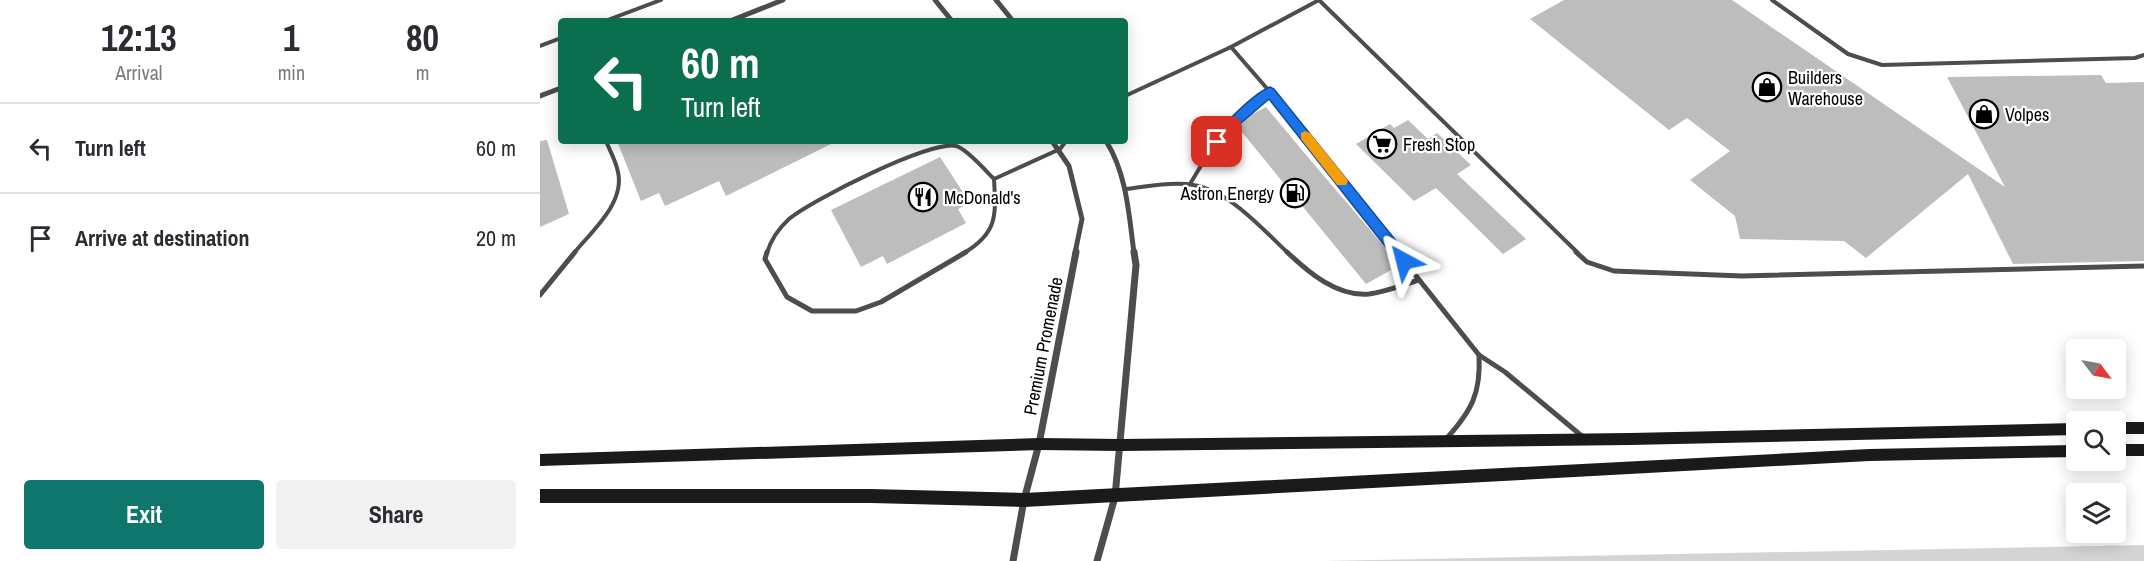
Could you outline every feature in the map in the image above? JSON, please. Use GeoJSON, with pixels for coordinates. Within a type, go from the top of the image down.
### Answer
{"type":"FeatureCollection","features":[{"type":"Feature","properties":{"kind":"street"},"geometry":{"type":"LineString","coordinates":[[738,18],[783,0]]}},
{"type":"Feature","properties":{"kind":"street"},"geometry":{"type":"LineString","coordinates":[[935,0],[950,18]]}},
{"type":"Feature","properties":{"kind":"street"},"geometry":{"type":"LineString","coordinates":[[996,0],[1011,18]]}},
{"type":"Feature","properties":{"kind":"street"},"geometry":{"type":"LineString","coordinates":[[540,96],[558,89]]}},
{"type":"Feature","properties":{"kind":"street","name":"Premium Promenade"},"geometry":{"type":"LineString","coordinates":[[1013,561],[1024,500],[1039,444],[1082,219],[1069,166],[1055,144]]}},
{"type":"Feature","properties":{"kind":"street"},"geometry":{"type":"LineString","coordinates":[[1097,561],[1115,497],[1136,265],[1125,189],[1113,152],[1108,144]]}},
{"type":"Feature","properties":{"kind":"street"},"geometry":{"type":"LineString","coordinates":[[2126,428],[2144,428]]}},
{"type":"Feature","properties":{"kind":"street"},"geometry":{"type":"LineString","coordinates":[[540,460],[1039,444],[1586,440],[2066,429]]}},
{"type":"Feature","properties":{"kind":"street"},"geometry":{"type":"LineString","coordinates":[[2126,450],[2144,450]]}},
{"type":"Feature","properties":{"kind":"street"},"geometry":{"type":"LineString","coordinates":[[540,496],[871,496],[1024,500],[1115,497],[1869,455],[2066,451]]}},
{"type":"Feature","properties":{"kind":"lane"},"geometry":{"type":"LineString","coordinates":[[613,18],[661,0]]}},
{"type":"Feature","properties":{"kind":"lane"},"geometry":{"type":"LineString","coordinates":[[1128,95],[1231,47],[1319,0],[1538,216],[1587,262],[1595,266],[1614,272],[1742,276],[2144,266]]}},
{"type":"Feature","properties":{"kind":"lane"},"geometry":{"type":"LineString","coordinates":[[1772,0],[1848,54],[1881,65],[2135,58],[2144,55]]}},
{"type":"Feature","properties":{"kind":"lane"},"geometry":{"type":"LineString","coordinates":[[540,46],[558,39]]}},
{"type":"Feature","properties":{"kind":"lane"},"geometry":{"type":"LineString","coordinates":[[1231,47],[1270,92],[1479,355],[1505,372],[1586,440]]}},
{"type":"Feature","properties":{"kind":"lane"},"geometry":{"type":"LineString","coordinates":[[1190,184],[1205,159],[1230,126],[1270,92]]}},
{"type":"Feature","properties":{"kind":"lane"},"geometry":{"type":"LineString","coordinates":[[540,295],[613,205],[619,192],[622,180],[607,144]]}},
{"type":"Feature","properties":{"kind":"lane"},"geometry":{"type":"LineString","coordinates":[[994,179],[1060,149],[1064,144]]}},
{"type":"Feature","properties":{"kind":"lane"},"geometry":{"type":"LineString","coordinates":[[944,145],[959,146],[994,179],[996,221],[989,235],[976,246],[881,302],[856,311],[812,311],[787,297],[765,259],[771,239],[779,228],[808,204],[930,149],[944,145]]}},
{"type":"Feature","properties":{"kind":"lane"},"geometry":{"type":"LineString","coordinates":[[1125,189],[1190,184],[1226,198],[1327,282],[1347,292],[1362,294],[1379,292],[1419,280]]}},
{"type":"Feature","properties":{"kind":"lane"},"geometry":{"type":"LineString","coordinates":[[1444,442],[1472,405],[1481,381],[1479,355]]}},
{"type":"Feature","properties":{"kind":"shaded area"},"geometry":{"type":"Polygon","coordinates":[[[2144,545],[2144,561],[1324,561],[2144,545]]]}},
{"type":"Feature","properties":{"kind":"building"},"geometry":{"type":"Polygon","coordinates":[[[1564,0],[1732,0],[2005,187],[1947,77],[2101,75],[2106,83],[2144,82],[2144,261],[2013,264],[1968,174],[1866,258],[1844,241],[1740,239],[1735,216],[1690,180],[1730,151],[1687,118],[1669,130],[1530,19],[1564,0]]]}},
{"type":"Feature","properties":{"kind":"building"},"geometry":{"type":"Polygon","coordinates":[[[1266,107],[1400,265],[1366,284],[1237,126],[1247,117],[1266,107]]]}},
{"type":"Feature","properties":{"kind":"building"},"geometry":{"type":"Polygon","coordinates":[[[1408,120],[1428,139],[1437,133],[1471,165],[1457,174],[1526,239],[1503,254],[1436,188],[1414,201],[1356,144],[1390,124],[1394,128],[1408,120]]]}},
{"type":"Feature","properties":{"kind":"building"},"geometry":{"type":"Polygon","coordinates":[[[547,140],[569,214],[540,227],[540,141],[547,140]]]}},
{"type":"Feature","properties":{"kind":"building"},"geometry":{"type":"Polygon","coordinates":[[[618,144],[831,144],[726,196],[719,181],[665,206],[659,193],[641,201],[618,144]]]}},
{"type":"Feature","properties":{"kind":"building"},"geometry":{"type":"Polygon","coordinates":[[[940,157],[970,203],[958,209],[966,223],[887,264],[883,256],[861,267],[831,210],[940,157]]]}},
{"type":"Feature","properties":{"kind":"slow traffic"},"geometry":{"type":"LineString","coordinates":[[1305,136],[1341,181]]}},
{"type":"Feature","properties":{"kind":"place","name":"Builders Warehouse"},"geometry":{"type":"Point","coordinates":[1767,87]}},
{"type":"Feature","properties":{"kind":"place","name":"Volpes"},"geometry":{"type":"Point","coordinates":[1984,114]}},
{"type":"Feature","properties":{"kind":"place","name":"Fresh Stop"},"geometry":{"type":"Point","coordinates":[1382,144]}},
{"type":"Feature","properties":{"kind":"place","name":"Astron Energy"},"geometry":{"type":"Point","coordinates":[1295,193]}},
{"type":"Feature","properties":{"kind":"place","name":"McDonald's"},"geometry":{"type":"Point","coordinates":[923,197]}},
{"type":"Feature","properties":{"kind":"route"},"geometry":{"type":"LineString","coordinates":[[1217,142],[1230,126],[1270,92],[1404,261]]}}]}
